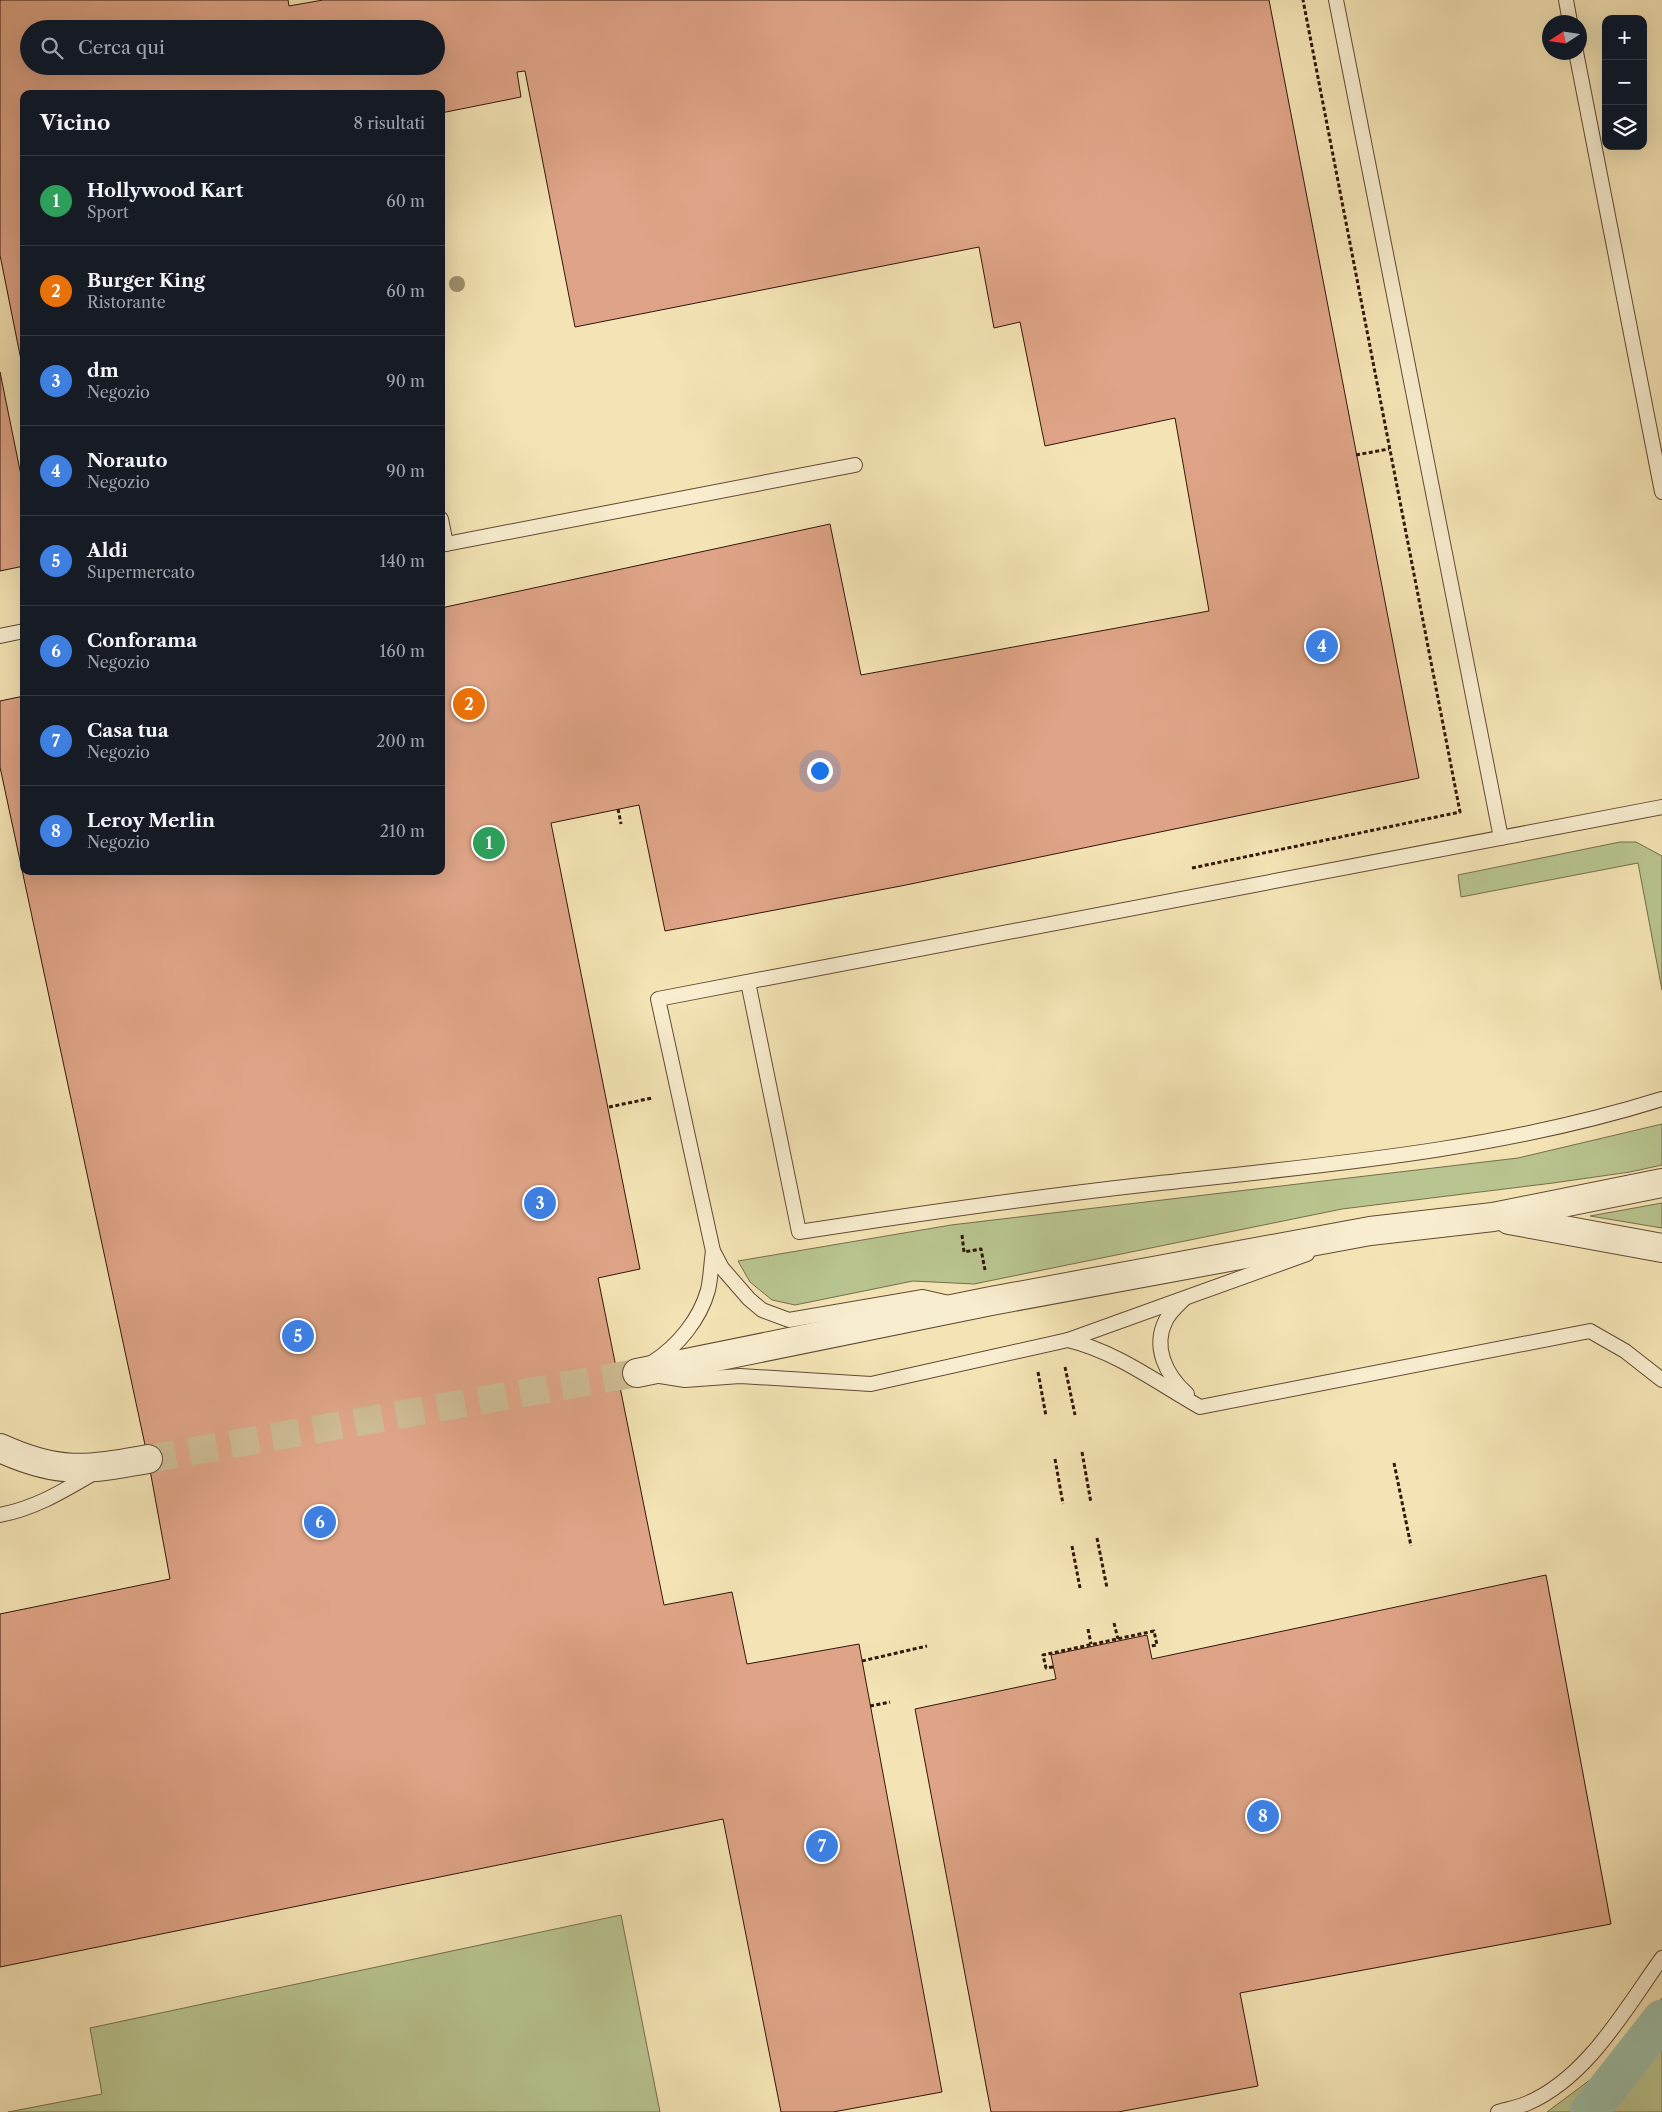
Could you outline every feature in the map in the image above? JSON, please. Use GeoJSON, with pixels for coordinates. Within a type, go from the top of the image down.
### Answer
{"type":"FeatureCollection","features":[{"type":"Feature","properties":{"kind":"street"},"geometry":{"type":"LineString","coordinates":[[637,1373],[965,1306],[1370,1231],[1493,1217],[1662,1183]]}},
{"type":"Feature","properties":{"kind":"street"},"geometry":{"type":"LineString","coordinates":[[1493,1217],[1662,1248]]}},
{"type":"Feature","properties":{"kind":"street"},"geometry":{"type":"LineString","coordinates":[[0,1448],[26,1460],[50,1467],[75,1469],[104,1467],[148,1459]]}},
{"type":"Feature","properties":{"kind":"lane"},"geometry":{"type":"LineString","coordinates":[[1336,0],[1501,838]]}},
{"type":"Feature","properties":{"kind":"lane"},"geometry":{"type":"LineString","coordinates":[[1566,0],[1569,15]]}},
{"type":"Feature","properties":{"kind":"lane"},"geometry":{"type":"LineString","coordinates":[[1578,60],[1662,492]]}},
{"type":"Feature","properties":{"kind":"lane"},"geometry":{"type":"LineString","coordinates":[[445,545],[855,466]]}},
{"type":"Feature","properties":{"kind":"lane"},"geometry":{"type":"LineString","coordinates":[[0,636],[20,632]]}},
{"type":"Feature","properties":{"kind":"lane"},"geometry":{"type":"LineString","coordinates":[[965,1306],[923,1297],[800,1320],[789,1320],[762,1310],[749,1299],[722,1268],[713,1251],[658,999],[1662,807]]}},
{"type":"Feature","properties":{"kind":"lane"},"geometry":{"type":"LineString","coordinates":[[748,982],[799,1232],[959,1208],[1152,1184],[1328,1166],[1447,1149],[1586,1121],[1662,1098]]}},
{"type":"Feature","properties":{"kind":"lane"},"geometry":{"type":"LineString","coordinates":[[637,1373],[686,1380],[740,1376],[871,1384],[1068,1340],[1370,1231]]}},
{"type":"Feature","properties":{"kind":"lane"},"geometry":{"type":"LineString","coordinates":[[637,1373],[667,1353],[698,1315],[708,1290],[713,1251]]}},
{"type":"Feature","properties":{"kind":"lane"},"geometry":{"type":"LineString","coordinates":[[1185,1297],[1167,1319],[1160,1336],[1161,1352],[1166,1369],[1176,1384],[1200,1407]]}},
{"type":"Feature","properties":{"kind":"lane"},"geometry":{"type":"LineString","coordinates":[[1068,1340],[1094,1347],[1115,1356],[1200,1407],[1590,1331],[1625,1351],[1662,1380]]}},
{"type":"Feature","properties":{"kind":"lane"},"geometry":{"type":"LineString","coordinates":[[0,1515],[24,1510],[47,1501],[104,1467]]}},
{"type":"Feature","properties":{"kind":"lane"},"geometry":{"type":"LineString","coordinates":[[1498,2112],[1528,2103],[1553,2088],[1580,2066],[1612,2028],[1662,1958]]}},
{"type":"Feature","properties":{"kind":"path"},"geometry":{"type":"LineString","coordinates":[[1188,868],[1460,812],[1303,0]]}},
{"type":"Feature","properties":{"kind":"path"},"geometry":{"type":"LineString","coordinates":[[1356,455],[1389,449]]}},
{"type":"Feature","properties":{"kind":"path"},"geometry":{"type":"LineString","coordinates":[[618,810],[621,824]]}},
{"type":"Feature","properties":{"kind":"path"},"geometry":{"type":"LineString","coordinates":[[609,1107],[653,1098]]}},
{"type":"Feature","properties":{"kind":"path"},"geometry":{"type":"LineString","coordinates":[[959,1208],[964,1252],[981,1249],[986,1272]]}},
{"type":"Feature","properties":{"kind":"path"},"geometry":{"type":"LineString","coordinates":[[1065,1364],[1075,1415]]}},
{"type":"Feature","properties":{"kind":"path"},"geometry":{"type":"LineString","coordinates":[[1038,1371],[1046,1416]]}},
{"type":"Feature","properties":{"kind":"path"},"geometry":{"type":"LineString","coordinates":[[1082,1452],[1091,1502]]}},
{"type":"Feature","properties":{"kind":"path"},"geometry":{"type":"LineString","coordinates":[[1055,1459],[1063,1504]]}},
{"type":"Feature","properties":{"kind":"path"},"geometry":{"type":"LineString","coordinates":[[1394,1463],[1411,1546]]}},
{"type":"Feature","properties":{"kind":"path"},"geometry":{"type":"LineString","coordinates":[[1097,1538],[1107,1588]]}},
{"type":"Feature","properties":{"kind":"path"},"geometry":{"type":"LineString","coordinates":[[1072,1546],[1080,1588]]}},
{"type":"Feature","properties":{"kind":"path"},"geometry":{"type":"LineString","coordinates":[[1114,1623],[1118,1639]]}},
{"type":"Feature","properties":{"kind":"path"},"geometry":{"type":"LineString","coordinates":[[1088,1629],[1091,1644]]}},
{"type":"Feature","properties":{"kind":"path"},"geometry":{"type":"LineString","coordinates":[[1053,1667],[1046,1668],[1043,1655],[1154,1631],[1157,1645],[1149,1646]]}},
{"type":"Feature","properties":{"kind":"path"},"geometry":{"type":"LineString","coordinates":[[862,1661],[927,1646]]}},
{"type":"Feature","properties":{"kind":"path"},"geometry":{"type":"LineString","coordinates":[[870,1706],[890,1702]]}},
{"type":"Feature","properties":{"kind":"green space"},"geometry":{"type":"Polygon","coordinates":[[[1620,842],[1636,842],[1662,856],[1662,990],[1638,863],[1461,897],[1458,875],[1620,842]]]}},
{"type":"Feature","properties":{"kind":"green space"},"geometry":{"type":"Polygon","coordinates":[[[1662,1124],[1662,1165],[1630,1172],[1553,1183],[1342,1209],[974,1284],[913,1281],[795,1305],[772,1300],[750,1282],[738,1261],[951,1225],[1518,1158],[1662,1124]]]}},
{"type":"Feature","properties":{"kind":"green space"},"geometry":{"type":"Polygon","coordinates":[[[1662,1203],[1662,1228],[1590,1216],[1662,1203]]]}},
{"type":"Feature","properties":{"kind":"green space"},"geometry":{"type":"Polygon","coordinates":[[[621,1915],[660,2112],[8,2112],[102,2094],[90,2028],[621,1915]]]}},
{"type":"Feature","properties":{"kind":"green space"},"geometry":{"type":"Polygon","coordinates":[[[1662,1998],[1662,2112],[1547,2112],[1602,2071],[1662,1998]]]}},
{"type":"Feature","properties":{"kind":"building"},"geometry":{"type":"Polygon","coordinates":[[[0,0],[288,0],[289,6],[323,0],[1269,0],[1419,778],[906,885],[665,931],[639,805],[551,823],[640,1269],[598,1278],[664,1605],[732,1592],[747,1664],[859,1644],[942,2092],[833,2112],[781,2112],[723,1819],[0,1967],[0,1614],[170,1579],[148,1459],[23,875],[445,875],[445,607],[830,524],[861,675],[1209,611],[1175,418],[1045,446],[1020,322],[994,328],[979,247],[575,327],[525,71],[517,72],[521,97],[445,112],[445,90],[20,90],[20,355],[0,255],[0,0]]]}},
{"type":"Feature","properties":{"kind":"building"},"geometry":{"type":"Polygon","coordinates":[[[0,372],[20,470],[20,567],[0,571],[0,372]]]}},
{"type":"Feature","properties":{"kind":"building"},"geometry":{"type":"Polygon","coordinates":[[[20,697],[20,861],[0,767],[0,701],[20,697]]]}},
{"type":"Feature","properties":{"kind":"building"},"geometry":{"type":"Polygon","coordinates":[[[1546,1575],[1611,1924],[1240,1993],[1258,2086],[1118,2112],[991,2112],[915,1709],[1056,1679],[1051,1655],[1147,1635],[1152,1659],[1546,1575]]]}},
{"type":"Feature","properties":{"kind":"waterway"},"geometry":{"type":"LineString","coordinates":[[1589,2112],[1662,2019]]}},
{"type":"Feature","properties":{"kind":"tunnel"},"geometry":{"type":"LineString","coordinates":[[148,1459],[637,1373]]}},
{"type":"Feature","properties":{"kind":"place","name":"Norauto"},"geometry":{"type":"Point","coordinates":[1322,646]}},
{"type":"Feature","properties":{"kind":"place","name":"Burger King"},"geometry":{"type":"Point","coordinates":[469,704]}},
{"type":"Feature","properties":{"kind":"place","name":"Hollywood Kart"},"geometry":{"type":"Point","coordinates":[489,843]}},
{"type":"Feature","properties":{"kind":"place","name":"dm"},"geometry":{"type":"Point","coordinates":[540,1203]}},
{"type":"Feature","properties":{"kind":"place","name":"Aldi"},"geometry":{"type":"Point","coordinates":[298,1336]}},
{"type":"Feature","properties":{"kind":"place","name":"Conforama"},"geometry":{"type":"Point","coordinates":[320,1522]}},
{"type":"Feature","properties":{"kind":"place","name":"Leroy Merlin"},"geometry":{"type":"Point","coordinates":[1263,1816]}},
{"type":"Feature","properties":{"kind":"place","name":"Casa tua"},"geometry":{"type":"Point","coordinates":[822,1846]}}]}
